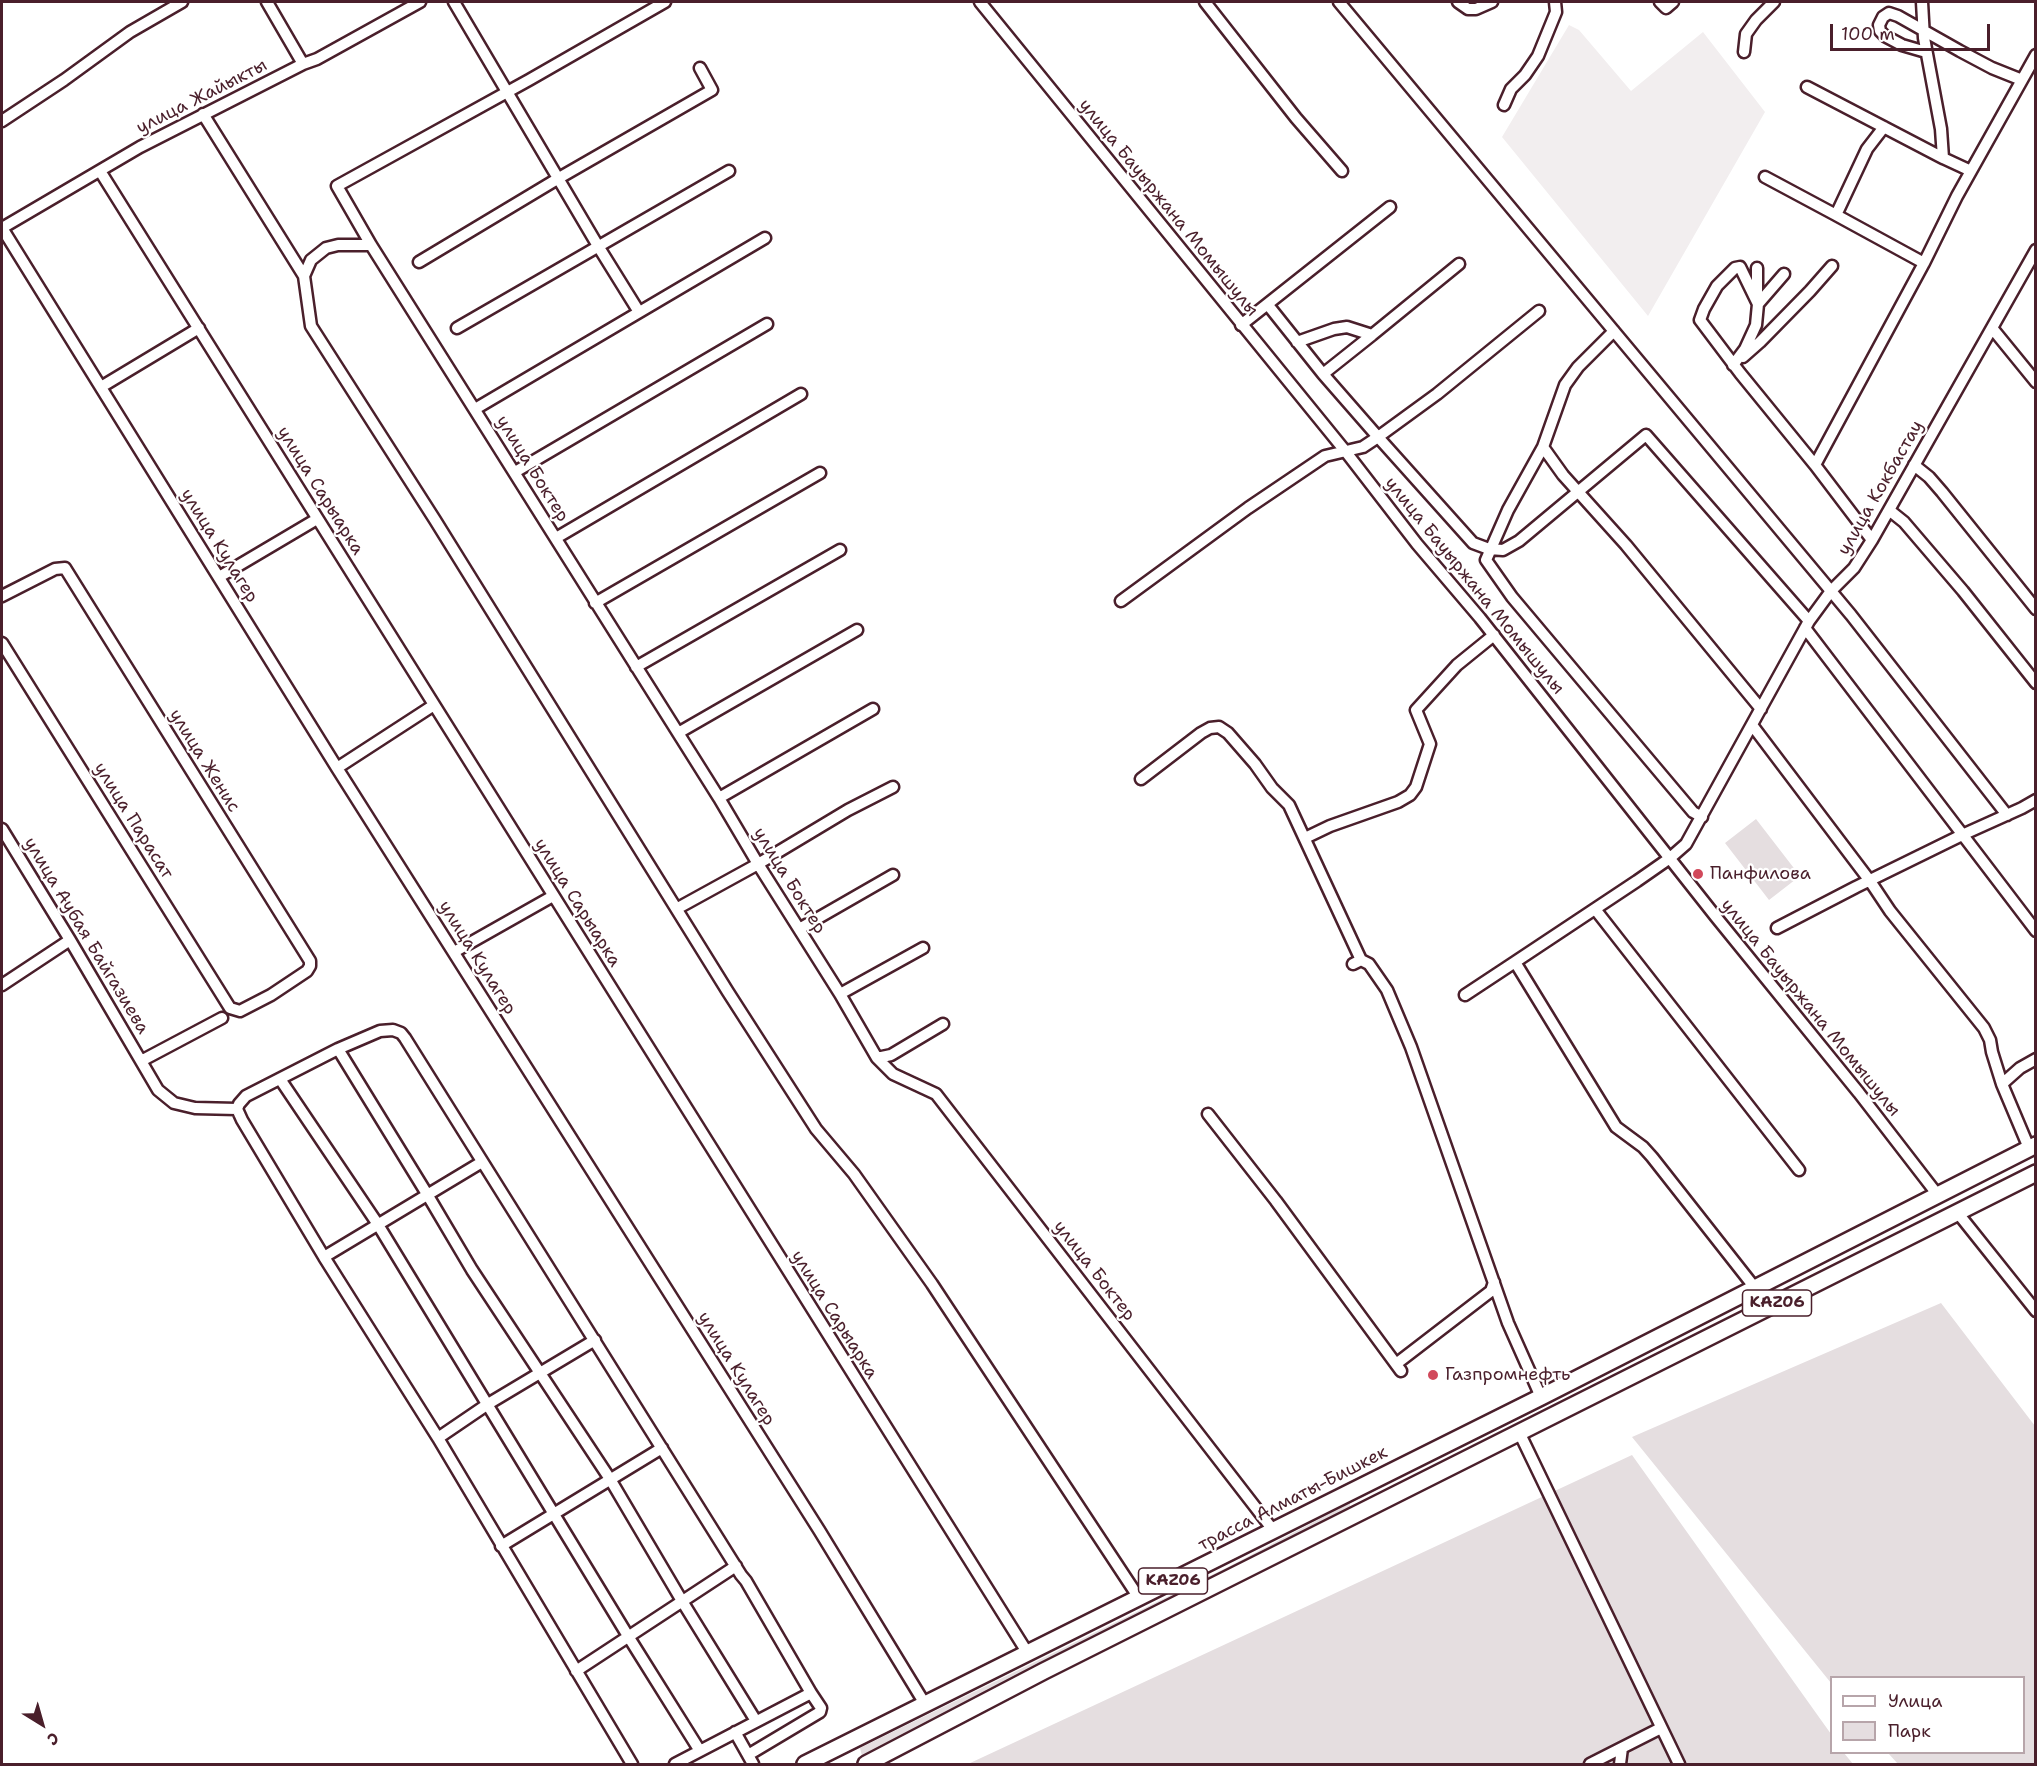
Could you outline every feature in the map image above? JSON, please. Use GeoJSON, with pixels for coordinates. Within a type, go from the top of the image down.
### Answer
{"type":"FeatureCollection","features":[{"type":"Feature","properties":{"kind":"highway","name":"KАZ06"},"geometry":{"type":"LineString","coordinates":[[1541,1398],[2032,1147]]}},
{"type":"Feature","properties":{"kind":"highway","name":"KАZ06"},"geometry":{"type":"LineString","coordinates":[[866,1764],[1044,1671],[2036,1173]]}},
{"type":"Feature","properties":{"kind":"highway","name":"трасса Алматы-Бишкек"},"geometry":{"type":"LineString","coordinates":[[805,1764],[834,1758],[926,1704],[1027,1652],[1541,1398]]}},
{"type":"Feature","properties":{"kind":"highway"},"geometry":{"type":"LineString","coordinates":[[1360,1486],[1371,1508]]}},
{"type":"Feature","properties":{"kind":"street"},"geometry":{"type":"LineString","coordinates":[[2,121],[130,32],[182,2]]}},
{"type":"Feature","properties":{"kind":"street"},"geometry":{"type":"LineString","coordinates":[[267,2],[303,64]]}},
{"type":"Feature","properties":{"kind":"street","name":"улица Жайыкты"},"geometry":{"type":"LineString","coordinates":[[2,228],[140,147],[317,58],[420,2]]}},
{"type":"Feature","properties":{"kind":"street"},"geometry":{"type":"LineString","coordinates":[[454,2],[639,312]]}},
{"type":"Feature","properties":{"kind":"street"},"geometry":{"type":"LineString","coordinates":[[507,91],[665,2]]}},
{"type":"Feature","properties":{"kind":"street","name":"улица Бауыржана Момышулы"},"geometry":{"type":"LineString","coordinates":[[980,2],[1359,468],[1417,544],[1494,635],[1937,1194]]}},
{"type":"Feature","properties":{"kind":"street"},"geometry":{"type":"LineString","coordinates":[[1205,2],[1296,118],[1342,171]]}},
{"type":"Feature","properties":{"kind":"street"},"geometry":{"type":"LineString","coordinates":[[1339,2],[1831,591],[2007,815]]}},
{"type":"Feature","properties":{"kind":"street"},"geometry":{"type":"LineString","coordinates":[[1458,2],[1468,9],[1476,9],[1492,2]]}},
{"type":"Feature","properties":{"kind":"street"},"geometry":{"type":"LineString","coordinates":[[1504,105],[1511,89],[1526,75],[1538,56],[1556,12],[1555,2]]}},
{"type":"Feature","properties":{"kind":"street"},"geometry":{"type":"LineString","coordinates":[[1660,2],[1666,8],[1673,2]]}},
{"type":"Feature","properties":{"kind":"street"},"geometry":{"type":"LineString","coordinates":[[1744,52],[1746,34],[1774,2]]}},
{"type":"Feature","properties":{"kind":"street"},"geometry":{"type":"LineString","coordinates":[[1922,2],[1926,52],[1941,129],[1943,158]]}},
{"type":"Feature","properties":{"kind":"street"},"geometry":{"type":"LineString","coordinates":[[1926,52],[1902,45],[1885,36],[1880,31],[1879,25],[1882,17],[1889,13],[1992,68],[2022,80]]}},
{"type":"Feature","properties":{"kind":"street"},"geometry":{"type":"LineString","coordinates":[[1815,465],[1971,171],[2036,55]]}},
{"type":"Feature","properties":{"kind":"street"},"geometry":{"type":"LineString","coordinates":[[419,262],[712,90],[700,68]]}},
{"type":"Feature","properties":{"kind":"street"},"geometry":{"type":"LineString","coordinates":[[1807,87],[1971,171]]}},
{"type":"Feature","properties":{"kind":"street","name":"улица Боктер"},"geometry":{"type":"LineString","coordinates":[[507,91],[337,186],[371,245],[719,798],[877,1058],[893,1074],[936,1094],[1273,1530]]}},
{"type":"Feature","properties":{"kind":"street"},"geometry":{"type":"LineString","coordinates":[[203,114],[304,276],[311,326],[816,1129],[854,1174],[932,1284],[1139,1598]]}},
{"type":"Feature","properties":{"kind":"street"},"geometry":{"type":"LineString","coordinates":[[1836,215],[1867,149],[1884,127]]}},
{"type":"Feature","properties":{"kind":"street","name":"улица Сарыарка"},"geometry":{"type":"LineString","coordinates":[[100,171],[1027,1652]]}},
{"type":"Feature","properties":{"kind":"street"},"geometry":{"type":"LineString","coordinates":[[457,328],[729,171]]}},
{"type":"Feature","properties":{"kind":"street"},"geometry":{"type":"LineString","coordinates":[[1765,177],[1924,263]]}},
{"type":"Feature","properties":{"kind":"street"},"geometry":{"type":"LineString","coordinates":[[1241,325],[1390,207]]}},
{"type":"Feature","properties":{"kind":"street","name":"улица Кулагер"},"geometry":{"type":"LineString","coordinates":[[2,228],[337,768],[819,1530],[926,1704]]}},
{"type":"Feature","properties":{"kind":"street"},"geometry":{"type":"LineString","coordinates":[[475,409],[765,238]]}},
{"type":"Feature","properties":{"kind":"street"},"geometry":{"type":"LineString","coordinates":[[304,276],[311,260],[326,248],[338,245],[371,245]]}},
{"type":"Feature","properties":{"kind":"street","name":"улица Кокбастау"},"geometry":{"type":"LineString","coordinates":[[1465,995],[1670,858],[1686,844],[1807,625],[1831,591],[1854,568],[1872,540],[2036,250]]}},
{"type":"Feature","properties":{"kind":"street"},"geometry":{"type":"LineString","coordinates":[[1323,374],[1459,264]]}},
{"type":"Feature","properties":{"kind":"street"},"geometry":{"type":"LineString","coordinates":[[1733,365],[1768,334],[1832,266]]}},
{"type":"Feature","properties":{"kind":"street"},"geometry":{"type":"LineString","coordinates":[[1758,304],[1740,267],[1735,268],[1717,286],[1700,320],[1872,540]]}},
{"type":"Feature","properties":{"kind":"street"},"geometry":{"type":"LineString","coordinates":[[1733,365],[1745,349],[1756,325],[1757,268]]}},
{"type":"Feature","properties":{"kind":"street"},"geometry":{"type":"LineString","coordinates":[[1758,304],[1784,274]]}},
{"type":"Feature","properties":{"kind":"street"},"geometry":{"type":"LineString","coordinates":[[1268,305],[1323,374],[1473,543],[1489,549],[1503,550],[1519,541],[1646,435],[1807,625],[2036,931]]}},
{"type":"Feature","properties":{"kind":"street"},"geometry":{"type":"LineString","coordinates":[[1121,601],[1325,456],[1364,447],[1437,394],[1539,311]]}},
{"type":"Feature","properties":{"kind":"street"},"geometry":{"type":"LineString","coordinates":[[515,472],[767,324]]}},
{"type":"Feature","properties":{"kind":"street"},"geometry":{"type":"LineString","coordinates":[[1297,342],[1334,329],[1347,327],[1372,334]]}},
{"type":"Feature","properties":{"kind":"street"},"geometry":{"type":"LineString","coordinates":[[101,387],[199,328]]}},
{"type":"Feature","properties":{"kind":"street"},"geometry":{"type":"LineString","coordinates":[[1992,328],[2036,382]]}},
{"type":"Feature","properties":{"kind":"street"},"geometry":{"type":"LineString","coordinates":[[1614,331],[1578,367],[1565,385],[1543,447],[1508,510],[1486,560],[1512,597],[1693,812],[1702,817]]}},
{"type":"Feature","properties":{"kind":"street"},"geometry":{"type":"LineString","coordinates":[[556,538],[801,394]]}},
{"type":"Feature","properties":{"kind":"street"},"geometry":{"type":"LineString","coordinates":[[1359,468],[1364,447]]}},
{"type":"Feature","properties":{"kind":"street"},"geometry":{"type":"LineString","coordinates":[[1543,447],[1563,475],[1626,545],[1761,708]]}},
{"type":"Feature","properties":{"kind":"street"},"geometry":{"type":"LineString","coordinates":[[1914,465],[1942,492],[2036,609]]}},
{"type":"Feature","properties":{"kind":"street"},"geometry":{"type":"LineString","coordinates":[[595,603],[820,472]]}},
{"type":"Feature","properties":{"kind":"street"},"geometry":{"type":"LineString","coordinates":[[1889,510],[1904,522],[1963,591],[2036,683]]}},
{"type":"Feature","properties":{"kind":"street"},"geometry":{"type":"LineString","coordinates":[[219,577],[318,519]]}},
{"type":"Feature","properties":{"kind":"street"},"geometry":{"type":"LineString","coordinates":[[636,668],[840,550]]}},
{"type":"Feature","properties":{"kind":"street","name":"улица Женис"},"geometry":{"type":"LineString","coordinates":[[2,596],[55,569],[65,568],[310,961],[307,971],[271,995],[240,1011]]}},
{"type":"Feature","properties":{"kind":"street"},"geometry":{"type":"LineString","coordinates":[[678,734],[857,630]]}},
{"type":"Feature","properties":{"kind":"street"},"geometry":{"type":"LineString","coordinates":[[1305,838],[1330,826],[1398,802],[1410,795],[1416,787],[1430,744],[1416,710],[1457,665],[1494,635]]}},
{"type":"Feature","properties":{"kind":"street","name":"улица Парасат"},"geometry":{"type":"LineString","coordinates":[[2,644],[230,1008],[240,1011]]}},
{"type":"Feature","properties":{"kind":"street"},"geometry":{"type":"LineString","coordinates":[[337,768],[434,705]]}},
{"type":"Feature","properties":{"kind":"street"},"geometry":{"type":"LineString","coordinates":[[719,798],[873,709]]}},
{"type":"Feature","properties":{"kind":"street"},"geometry":{"type":"LineString","coordinates":[[1752,725],[1870,881],[1890,911],[1984,1028],[1990,1040],[2002,1084],[2032,1147]]}},
{"type":"Feature","properties":{"kind":"street"},"geometry":{"type":"LineString","coordinates":[[1141,779],[1201,733],[1210,728],[1220,727],[1228,732],[1272,788],[1289,805],[1357,962],[1373,969],[1387,990],[1415,1058],[1509,1323],[1541,1398]]}},
{"type":"Feature","properties":{"kind":"street"},"geometry":{"type":"LineString","coordinates":[[678,908],[758,864],[848,810],[893,787]]}},
{"type":"Feature","properties":{"kind":"street"},"geometry":{"type":"LineString","coordinates":[[1777,928],[1856,886],[2035,801]]}},
{"type":"Feature","properties":{"kind":"street","name":"улица Аубая Байгазиева"},"geometry":{"type":"LineString","coordinates":[[2,829],[158,1090],[174,1102],[212,1109],[237,1109]]}},
{"type":"Feature","properties":{"kind":"street"},"geometry":{"type":"LineString","coordinates":[[799,929],[893,875]]}},
{"type":"Feature","properties":{"kind":"street"},"geometry":{"type":"LineString","coordinates":[[454,952],[553,896]]}},
{"type":"Feature","properties":{"kind":"street"},"geometry":{"type":"LineString","coordinates":[[1595,909],[1799,1170]]}},
{"type":"Feature","properties":{"kind":"street"},"geometry":{"type":"LineString","coordinates":[[2,985],[70,940]]}},
{"type":"Feature","properties":{"kind":"street"},"geometry":{"type":"LineString","coordinates":[[840,994],[923,948]]}},
{"type":"Feature","properties":{"kind":"street"},"geometry":{"type":"LineString","coordinates":[[1515,962],[1616,1127],[1643,1147],[1652,1157],[1755,1288]]}},
{"type":"Feature","properties":{"kind":"street"},"geometry":{"type":"LineString","coordinates":[[141,1061],[222,1018]]}},
{"type":"Feature","properties":{"kind":"street"},"geometry":{"type":"LineString","coordinates":[[877,1058],[891,1055],[943,1024]]}},
{"type":"Feature","properties":{"kind":"street"},"geometry":{"type":"LineString","coordinates":[[632,1764],[438,1438],[324,1257],[237,1109],[246,1096],[338,1049],[380,1031],[393,1030],[401,1033],[746,1581],[821,1708],[820,1712],[750,1760],[735,1732]]}},
{"type":"Feature","properties":{"kind":"street"},"geometry":{"type":"LineString","coordinates":[[338,1049],[472,1269],[610,1479],[756,1721]]}},
{"type":"Feature","properties":{"kind":"street"},"geometry":{"type":"LineString","coordinates":[[2002,1084],[2020,1068],[2036,1059]]}},
{"type":"Feature","properties":{"kind":"street"},"geometry":{"type":"LineString","coordinates":[[280,1079],[377,1223],[627,1636],[700,1751]]}},
{"type":"Feature","properties":{"kind":"street"},"geometry":{"type":"LineString","coordinates":[[1208,1114],[1276,1201],[1398,1368],[1491,1292],[1494,1282]]}},
{"type":"Feature","properties":{"kind":"street"},"geometry":{"type":"LineString","coordinates":[[324,1257],[377,1223],[482,1162]]}},
{"type":"Feature","properties":{"kind":"street"},"geometry":{"type":"LineString","coordinates":[[1957,1212],[2036,1311]]}},
{"type":"Feature","properties":{"kind":"street"},"geometry":{"type":"LineString","coordinates":[[438,1438],[488,1404],[595,1340]]}},
{"type":"Feature","properties":{"kind":"street"},"geometry":{"type":"LineString","coordinates":[[1519,1432],[1679,1764]]}},
{"type":"Feature","properties":{"kind":"street"},"geometry":{"type":"LineString","coordinates":[[501,1546],[663,1449]]}},
{"type":"Feature","properties":{"kind":"street"},"geometry":{"type":"LineString","coordinates":[[576,1671],[736,1566]]}},
{"type":"Feature","properties":{"kind":"street"},"geometry":{"type":"LineString","coordinates":[[675,1764],[811,1693]]}},
{"type":"Feature","properties":{"kind":"street"},"geometry":{"type":"LineString","coordinates":[[1590,1764],[1661,1728]]}},
{"type":"Feature","properties":{"kind":"street"},"geometry":{"type":"LineString","coordinates":[[1620,1764],[1622,1748]]}},
{"type":"Feature","properties":{"kind":"shaded area"},"geometry":{"type":"Polygon","coordinates":[[[1569,25],[1579,30],[1631,91],[1703,32],[1765,112],[1648,316],[1502,137],[1569,25]]]}},
{"type":"Feature","properties":{"kind":"green space"},"geometry":{"type":"Polygon","coordinates":[[[1756,819],[1800,876],[1769,900],[1725,843],[1756,819]]]}},
{"type":"Feature","properties":{"kind":"green space"},"geometry":{"type":"Polygon","coordinates":[[[1941,1303],[2035,1426],[2035,1764],[1898,1764],[1889,1754],[2025,1754],[2025,1676],[1830,1676],[1830,1682],[1632,1437],[1941,1303]]]}},
{"type":"Feature","properties":{"kind":"green space"},"geometry":{"type":"Polygon","coordinates":[[[1632,1455],[1830,1733],[1830,1754],[1845,1754],[1853,1764],[968,1764],[1632,1455]]]}},
{"type":"Feature","properties":{"kind":"green space"},"geometry":{"type":"Polygon","coordinates":[[[1350,1503],[1350,1513],[862,1756],[860,1748],[1230,1566],[1350,1503]]]}},
{"type":"Feature","properties":{"kind":"place","name":"Панфилова"},"geometry":{"type":"Point","coordinates":[1698,874]}},
{"type":"Feature","properties":{"kind":"place","name":"Газпромнефть"},"geometry":{"type":"Point","coordinates":[1433,1375]}}]}
